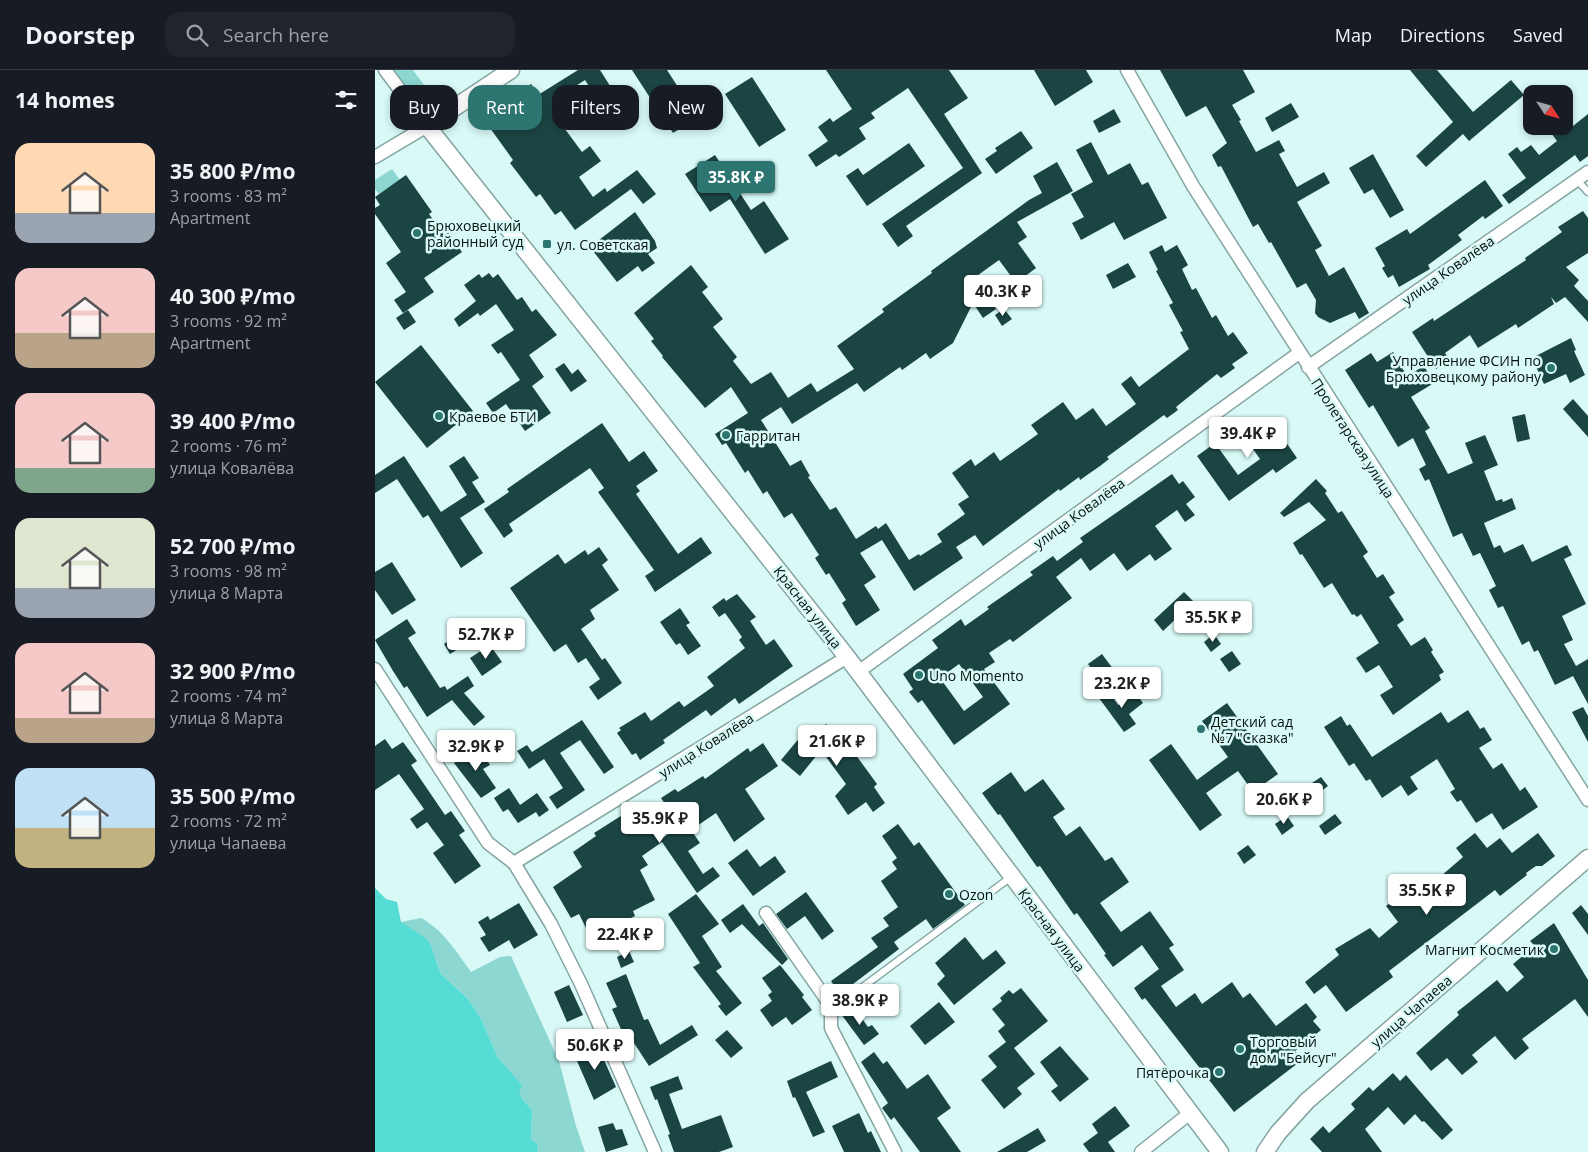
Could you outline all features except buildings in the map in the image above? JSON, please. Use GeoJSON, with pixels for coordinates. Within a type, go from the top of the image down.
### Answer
{"type":"FeatureCollection","features":[{"type":"Feature","properties":{"kind":"street","name":"Красная улица"},"geometry":{"type":"LineString","coordinates":[[385,70],[396,85]]}},
{"type":"Feature","properties":{"kind":"street"},"geometry":{"type":"LineString","coordinates":[[458,105],[511,70]]}},
{"type":"Feature","properties":{"kind":"street","name":"Пролетарская улица"},"geometry":{"type":"LineString","coordinates":[[1127,70],[1193,186],[1588,800]]}},
{"type":"Feature","properties":{"kind":"street"},"geometry":{"type":"LineString","coordinates":[[375,156],[420,130]]}},
{"type":"Feature","properties":{"kind":"street","name":"Красная улица"},"geometry":{"type":"LineString","coordinates":[[430,130],[847,657],[1220,1152]]}},
{"type":"Feature","properties":{"kind":"street","name":"улица Ковалёва"},"geometry":{"type":"LineString","coordinates":[[1308,367],[1588,172]]}},
{"type":"Feature","properties":{"kind":"street","name":"улица Ковалёва"},"geometry":{"type":"LineString","coordinates":[[858,672],[1299,353]]}},
{"type":"Feature","properties":{"kind":"street","name":"улица Ковалёва"},"geometry":{"type":"LineString","coordinates":[[514,863],[847,657]]}},
{"type":"Feature","properties":{"kind":"street"},"geometry":{"type":"LineString","coordinates":[[375,669],[489,843],[514,863],[551,924],[575,970],[655,1152]]}},
{"type":"Feature","properties":{"kind":"street","name":"улица Чапаева"},"geometry":{"type":"LineString","coordinates":[[1265,1152],[1278,1133],[1307,1102],[1588,858]]}},
{"type":"Feature","properties":{"kind":"street"},"geometry":{"type":"LineString","coordinates":[[766,913],[833,1009],[831,1028],[895,1152]]}},
{"type":"Feature","properties":{"kind":"street"},"geometry":{"type":"LineString","coordinates":[[1141,1152],[1190,1113]]}},
{"type":"Feature","properties":{"kind":"lane"},"geometry":{"type":"LineString","coordinates":[[1577,180],[1588,192]]}},
{"type":"Feature","properties":{"kind":"lane"},"geometry":{"type":"LineString","coordinates":[[833,1009],[1011,876]]}},
{"type":"Feature","properties":{"kind":"shaded area"},"geometry":{"type":"Polygon","coordinates":[[[393,70],[413,70],[424,85],[404,85],[393,70]]]}},
{"type":"Feature","properties":{"kind":"shaded area"},"geometry":{"type":"Polygon","coordinates":[[[392,169],[400,180],[379,194],[375,189],[375,180],[392,169]]]}},
{"type":"Feature","properties":{"kind":"shaded area"},"geometry":{"type":"Polygon","coordinates":[[[375,888],[386,899],[397,902],[401,922],[424,937],[430,944],[441,974],[468,999],[481,1019],[498,1058],[522,1085],[519,1091],[522,1099],[532,1110],[531,1139],[537,1144],[538,1152],[375,1152],[375,888]]]}},
{"type":"Feature","properties":{"kind":"shaded area"},"geometry":{"type":"Polygon","coordinates":[[[421,918],[443,935],[471,972],[500,957],[511,956],[559,1061],[576,1126],[585,1152],[538,1152],[537,1144],[531,1139],[532,1110],[522,1099],[518,1091],[521,1085],[498,1058],[481,1019],[468,999],[441,974],[436,960],[401,922],[421,918]]]}},
{"type":"Feature","properties":{"kind":"place","name":"Брюховецкий районный суд"},"geometry":{"type":"Point","coordinates":[417,233]}},
{"type":"Feature","properties":{"kind":"place","name":"ул. Советская"},"geometry":{"type":"Point","coordinates":[547,244]}},
{"type":"Feature","properties":{"kind":"place","name":"Управление ФСИН по Брюховецкому району"},"geometry":{"type":"Point","coordinates":[1551,368]}},
{"type":"Feature","properties":{"kind":"place","name":"Краевое БТИ"},"geometry":{"type":"Point","coordinates":[439,416]}},
{"type":"Feature","properties":{"kind":"place","name":"Гарритан"},"geometry":{"type":"Point","coordinates":[726,435]}},
{"type":"Feature","properties":{"kind":"place","name":"Uno Momento"},"geometry":{"type":"Point","coordinates":[919,675]}},
{"type":"Feature","properties":{"kind":"place","name":"Детский сад №7 \"Сказка\""},"geometry":{"type":"Point","coordinates":[1201,729]}},
{"type":"Feature","properties":{"kind":"place","name":"Ozon"},"geometry":{"type":"Point","coordinates":[949,894]}},
{"type":"Feature","properties":{"kind":"place","name":"Магнит Косметик"},"geometry":{"type":"Point","coordinates":[1554,949]}},
{"type":"Feature","properties":{"kind":"place","name":"Торговый дом \"Бейсуг\""},"geometry":{"type":"Point","coordinates":[1240,1049]}},
{"type":"Feature","properties":{"kind":"place","name":"Пятёрочка"},"geometry":{"type":"Point","coordinates":[1219,1072]}}]}
